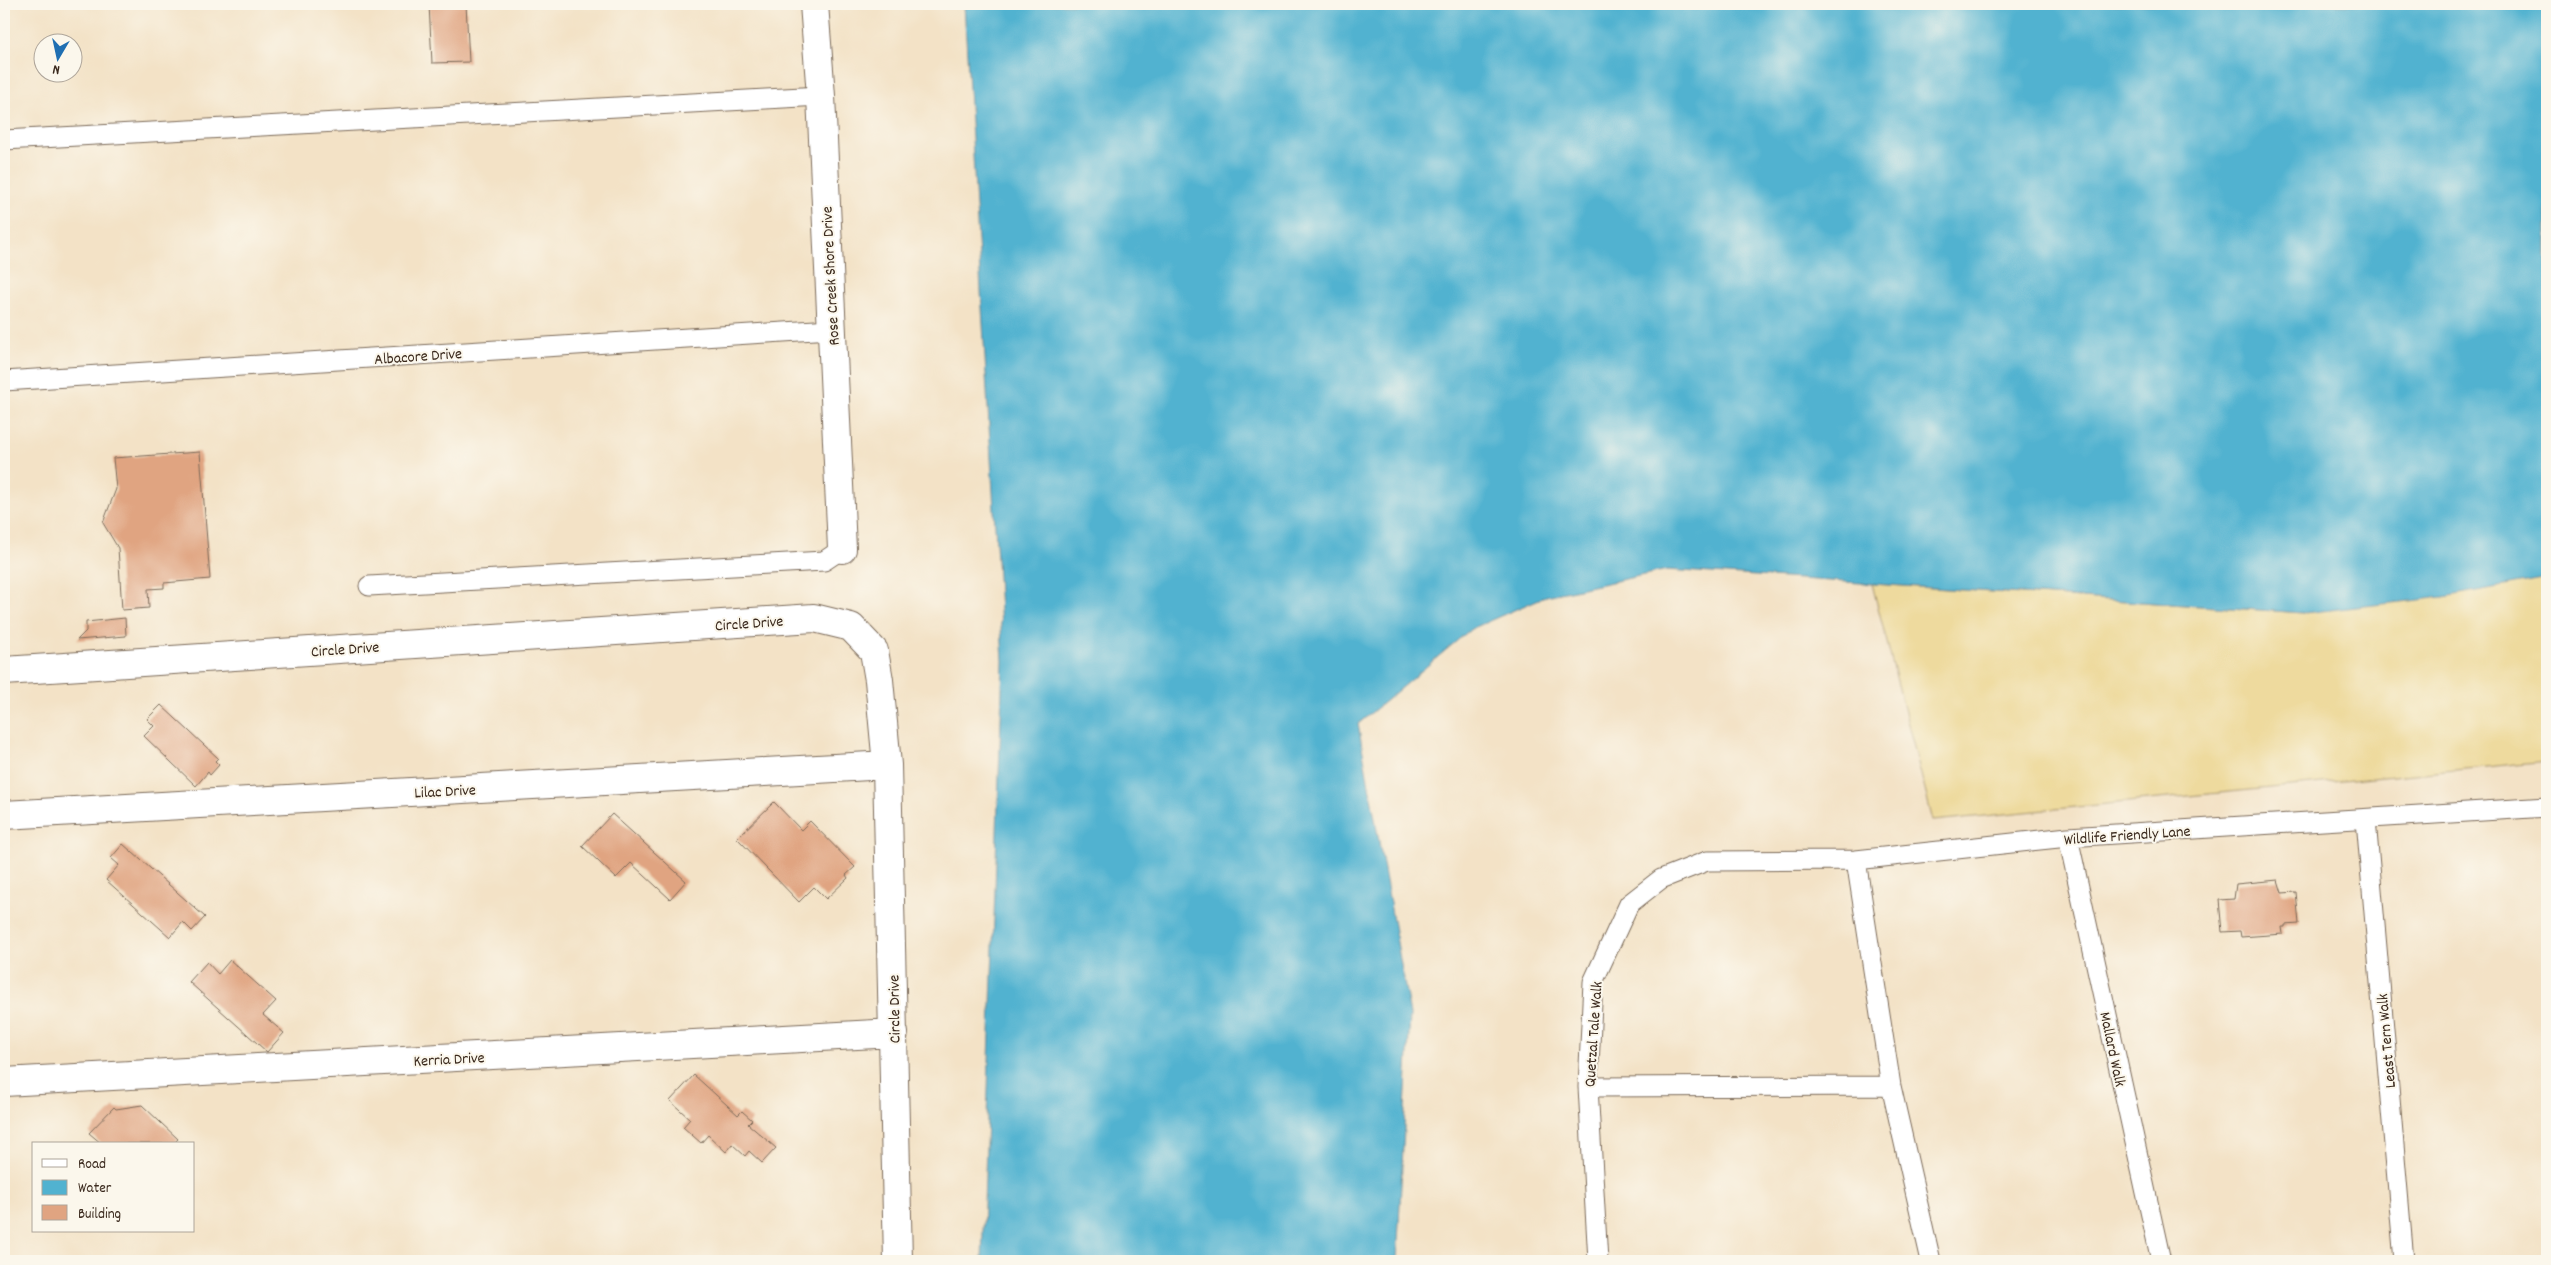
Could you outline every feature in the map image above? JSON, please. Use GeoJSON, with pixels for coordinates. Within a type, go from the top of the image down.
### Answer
{"type":"FeatureCollection","features":[{"type":"Feature","properties":{"kind":"street","name":"Rose Creek Shore Drive"},"geometry":{"type":"LineString","coordinates":[[814,4],[821,96],[842,549]]}},
{"type":"Feature","properties":{"kind":"street","name":"Circle Drive"},"geometry":{"type":"LineString","coordinates":[[4,671],[814,618],[851,627],[874,651],[879,680],[887,766],[898,1261]]}},
{"type":"Feature","properties":{"kind":"street","name":"Lilac Drive"},"geometry":{"type":"LineString","coordinates":[[4,815],[887,766]]}},
{"type":"Feature","properties":{"kind":"street","name":"Kerria Drive"},"geometry":{"type":"LineString","coordinates":[[4,1082],[894,1033]]}},
{"type":"Feature","properties":{"kind":"lane"},"geometry":{"type":"LineString","coordinates":[[4,140],[821,96]]}},
{"type":"Feature","properties":{"kind":"lane","name":"Albacore Drive"},"geometry":{"type":"LineString","coordinates":[[4,381],[831,329]]}},
{"type":"Feature","properties":{"kind":"lane"},"geometry":{"type":"LineString","coordinates":[[369,586],[824,561],[842,549]]}},
{"type":"Feature","properties":{"kind":"lane","name":"Wildlife Friendly Lane"},"geometry":{"type":"LineString","coordinates":[[1707,861],[1856,860],[2068,838],[2547,807]]}},
{"type":"Feature","properties":{"kind":"lane","name":"Least Tern Walk"},"geometry":{"type":"LineString","coordinates":[[2366,820],[2404,1261]]}},
{"type":"Feature","properties":{"kind":"lane","name":"Mallard Walk"},"geometry":{"type":"LineString","coordinates":[[2068,838],[2161,1261]]}},
{"type":"Feature","properties":{"kind":"lane"},"geometry":{"type":"LineString","coordinates":[[1856,860],[1891,1086],[1931,1261]]}},
{"type":"Feature","properties":{"kind":"lane","name":"Quetzal Tale Walk"},"geometry":{"type":"LineString","coordinates":[[1598,1261],[1588,1087],[1593,982],[1629,904],[1661,878],[1707,861]]}},
{"type":"Feature","properties":{"kind":"lane"},"geometry":{"type":"LineString","coordinates":[[1588,1087],[1891,1086]]}},
{"type":"Feature","properties":{"kind":"sand"},"geometry":{"type":"Polygon","coordinates":[[[2547,576],[2547,761],[1933,821],[1872,584],[2304,613],[2547,576]]]}},
{"type":"Feature","properties":{"kind":"water"},"geometry":{"type":"Polygon","coordinates":[[[964,4],[2547,4],[2547,578],[2444,597],[2304,613],[1667,570],[1546,596],[1471,629],[1358,724],[1410,1015],[1397,1261],[982,1261],[1003,661],[964,4]]]}},
{"type":"Feature","properties":{"kind":"building"},"geometry":{"type":"Polygon","coordinates":[[[429,4],[466,4],[469,62],[432,63],[429,4]]]}},
{"type":"Feature","properties":{"kind":"building"},"geometry":{"type":"Polygon","coordinates":[[[200,452],[210,579],[164,583],[164,588],[148,589],[149,608],[122,610],[118,548],[103,523],[116,489],[113,458],[200,452]]]}},
{"type":"Feature","properties":{"kind":"building"},"geometry":{"type":"Polygon","coordinates":[[[125,618],[126,636],[77,640],[86,631],[86,622],[125,618]]]}},
{"type":"Feature","properties":{"kind":"building"},"geometry":{"type":"Polygon","coordinates":[[[161,705],[218,758],[215,761],[219,765],[210,775],[208,772],[196,786],[144,736],[154,726],[147,719],[161,705]]]}},
{"type":"Feature","properties":{"kind":"building"},"geometry":{"type":"Polygon","coordinates":[[[774,802],[801,830],[810,821],[855,867],[846,875],[848,878],[826,899],[814,887],[799,902],[737,838],[774,802]]]}},
{"type":"Feature","properties":{"kind":"building"},"geometry":{"type":"Polygon","coordinates":[[[612,814],[686,881],[670,899],[631,863],[616,878],[582,846],[612,814]]]}},
{"type":"Feature","properties":{"kind":"building"},"geometry":{"type":"Polygon","coordinates":[[[123,844],[205,917],[192,931],[183,922],[170,937],[106,880],[119,865],[111,858],[123,844]]]}},
{"type":"Feature","properties":{"kind":"building"},"geometry":{"type":"Polygon","coordinates":[[[2278,880],[2282,893],[2296,892],[2299,924],[2285,925],[2285,927],[2282,927],[2283,934],[2241,937],[2240,931],[2222,932],[2219,900],[2234,899],[2236,884],[2278,880]]]}},
{"type":"Feature","properties":{"kind":"building"},"geometry":{"type":"Polygon","coordinates":[[[230,960],[276,1001],[263,1015],[284,1033],[267,1052],[189,982],[207,962],[218,974],[230,960]]]}},
{"type":"Feature","properties":{"kind":"building"},"geometry":{"type":"Polygon","coordinates":[[[694,1075],[738,1115],[742,1111],[752,1120],[748,1124],[776,1148],[762,1163],[749,1151],[745,1156],[732,1144],[726,1152],[708,1135],[701,1143],[683,1127],[690,1119],[670,1101],[694,1075]]]}},
{"type":"Feature","properties":{"kind":"building"},"geometry":{"type":"Polygon","coordinates":[[[142,1105],[178,1139],[175,1142],[100,1142],[89,1133],[114,1107],[116,1109],[142,1105]]]}}]}
